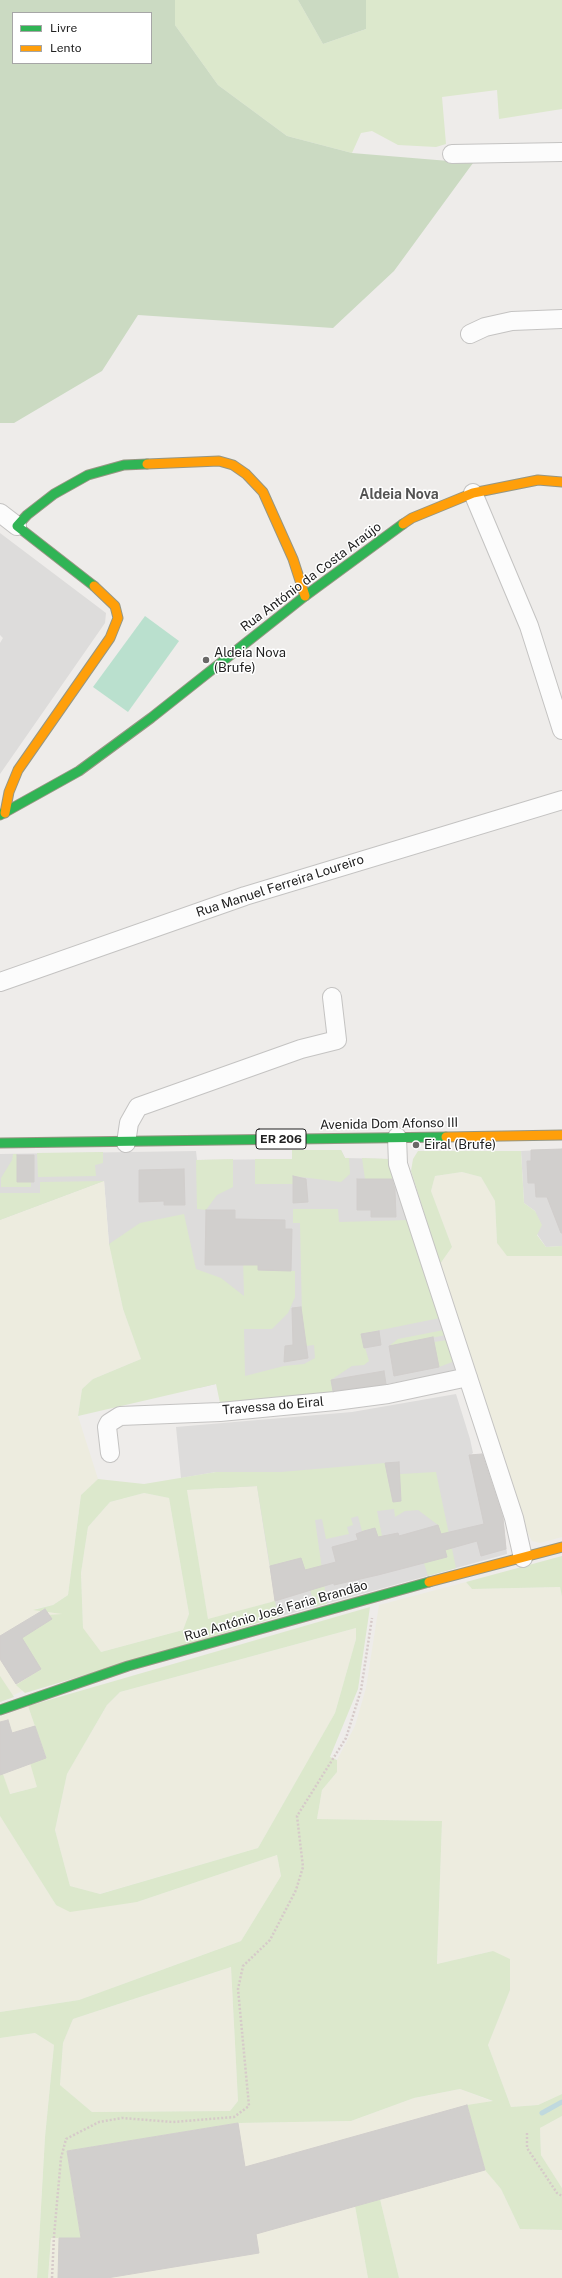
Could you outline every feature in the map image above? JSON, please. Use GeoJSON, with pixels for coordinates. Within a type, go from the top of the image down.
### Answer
{"type":"FeatureCollection","features":[{"type":"Feature","properties":{"kind":"street"},"geometry":{"type":"LineString","coordinates":[[452,154],[562,152]]}},
{"type":"Feature","properties":{"kind":"street"},"geometry":{"type":"LineString","coordinates":[[470,334],[485,327],[512,321],[562,319]]}},
{"type":"Feature","properties":{"kind":"street"},"geometry":{"type":"LineString","coordinates":[[17,526],[27,515],[54,494],[88,475],[106,468],[124,465],[219,461],[233,465],[246,474],[263,492],[292,559],[305,596]]}},
{"type":"Feature","properties":{"kind":"street","name":"Rua António da Costa Araújo"},"geometry":{"type":"LineString","coordinates":[[2,814],[79,770],[151,718],[305,596],[412,518],[473,493],[538,480],[562,482]]}},
{"type":"Feature","properties":{"kind":"street"},"geometry":{"type":"LineString","coordinates":[[473,493],[529,626],[562,730]]}},
{"type":"Feature","properties":{"kind":"street"},"geometry":{"type":"LineString","coordinates":[[0,513],[106,596],[115,606],[118,618],[110,638],[18,770],[2,814]]}},
{"type":"Feature","properties":{"kind":"street","name":"Rua Manuel Ferreira Loureiro"},"geometry":{"type":"LineString","coordinates":[[0,982],[245,896],[562,800]]}},
{"type":"Feature","properties":{"kind":"street"},"geometry":{"type":"LineString","coordinates":[[126,1142],[129,1123],[138,1107],[301,1049],[337,1040],[332,997]]}},
{"type":"Feature","properties":{"kind":"street","name":"Avenida Dom Afonso III"},"geometry":{"type":"LineString","coordinates":[[0,1143],[562,1136]]}},
{"type":"Feature","properties":{"kind":"street"},"geometry":{"type":"LineString","coordinates":[[397,1137],[398,1164],[514,1518],[523,1558]]}},
{"type":"Feature","properties":{"kind":"street","name":"Travessa do Eiral"},"geometry":{"type":"LineString","coordinates":[[110,1453],[107,1428],[109,1423],[120,1416],[220,1412],[334,1401],[388,1394],[468,1377]]}},
{"type":"Feature","properties":{"kind":"street","name":"Rua António José Faria Brandão"},"geometry":{"type":"LineString","coordinates":[[0,1710],[128,1666],[371,1598],[562,1548]]}},
{"type":"Feature","properties":{"kind":"path"},"geometry":{"type":"LineString","coordinates":[[52,2278],[54,2236],[61,2166],[66,2139],[99,2122],[122,2118],[173,2122],[234,2117],[249,2106],[238,1989],[243,1966],[270,1940],[296,1890],[304,1867],[297,1816],[346,1738],[361,1690],[374,1606],[371,1598]]}},
{"type":"Feature","properties":{"kind":"path"},"geometry":{"type":"LineString","coordinates":[[527,2133],[527,2148],[557,2193],[562,2196]]}},
{"type":"Feature","properties":{"kind":"shaded area"},"geometry":{"type":"Polygon","coordinates":[[[0,533],[106,613],[105,623],[0,774],[0,643],[3,638],[0,635],[0,533]]]}},
{"type":"Feature","properties":{"kind":"shaded area"},"geometry":{"type":"Polygon","coordinates":[[[562,1149],[562,1246],[546,1247],[537,1234],[535,1211],[524,1203],[521,1151],[562,1149]]]}},
{"type":"Feature","properties":{"kind":"shaded area"},"geometry":{"type":"Polygon","coordinates":[[[292,1150],[341,1150],[345,1158],[389,1159],[458,1371],[333,1394],[216,1384],[199,1388],[109,1244],[104,1181],[0,1220],[0,1154],[196,1151],[197,1160],[292,1159],[292,1150]]]}},
{"type":"Feature","properties":{"kind":"shaded area"},"geometry":{"type":"Polygon","coordinates":[[[462,1172],[481,1177],[495,1201],[497,1243],[507,1255],[562,1256],[562,1537],[540,1543],[532,1541],[526,1530],[440,1264],[452,1247],[431,1191],[435,1176],[462,1172]]]}},
{"type":"Feature","properties":{"kind":"shaded area"},"geometry":{"type":"Polygon","coordinates":[[[104,1181],[109,1244],[123,1309],[141,1359],[93,1379],[82,1389],[78,1416],[98,1479],[81,1495],[68,1595],[53,1605],[35,1609],[64,1614],[83,1628],[81,1573],[88,1527],[110,1502],[144,1493],[169,1498],[189,1614],[183,1630],[101,1652],[0,1702],[0,1220],[104,1181]]]}},
{"type":"Feature","properties":{"kind":"shaded area"},"geometry":{"type":"Polygon","coordinates":[[[456,1394],[470,1439],[473,1453],[470,1455],[483,1454],[503,1516],[507,1554],[278,1617],[216,1472],[181,1478],[176,1427],[352,1412],[456,1394]]]}},
{"type":"Feature","properties":{"kind":"shaded area"},"geometry":{"type":"Polygon","coordinates":[[[257,1486],[275,1601],[208,1620],[187,1490],[257,1486]]]}},
{"type":"Feature","properties":{"kind":"shaded area"},"geometry":{"type":"Polygon","coordinates":[[[466,1582],[472,1589],[560,1587],[562,1597],[562,2094],[538,2105],[511,2107],[488,2045],[510,1990],[493,1951],[437,1964],[442,1821],[317,1819],[322,1790],[337,1772],[337,1760],[355,1726],[366,1688],[379,1605],[466,1582]]]}},
{"type":"Feature","properties":{"kind":"shaded area"},"geometry":{"type":"Polygon","coordinates":[[[356,1628],[356,1639],[335,1713],[258,1848],[99,1894],[70,1886],[55,1830],[67,1774],[107,1705],[120,1692],[356,1628]]]}},
{"type":"Feature","properties":{"kind":"shaded area"},"geometry":{"type":"Polygon","coordinates":[[[28,1706],[46,1758],[37,1787],[9,1794],[3,1774],[0,1775],[0,1717],[28,1706]]]}},
{"type":"Feature","properties":{"kind":"shaded area"},"geometry":{"type":"Polygon","coordinates":[[[0,1816],[56,1905],[137,1902],[277,1855],[281,1876],[241,1941],[79,2000],[0,2012],[0,1816]]]}},
{"type":"Feature","properties":{"kind":"shaded area"},"geometry":{"type":"Polygon","coordinates":[[[231,1967],[238,2101],[230,2111],[92,2112],[60,2085],[63,2043],[73,2019],[231,1967]]]}},
{"type":"Feature","properties":{"kind":"shaded area"},"geometry":{"type":"Polygon","coordinates":[[[35,2033],[54,2045],[45,2137],[37,2278],[0,2278],[0,2038],[35,2033]]]}},
{"type":"Feature","properties":{"kind":"shaded area"},"geometry":{"type":"Polygon","coordinates":[[[460,2089],[494,2102],[467,2105],[485,2169],[501,2189],[520,2229],[562,2230],[562,2278],[399,2278],[380,2199],[355,2206],[368,2278],[48,2278],[51,2238],[81,2238],[67,2151],[238,2123],[351,2121],[414,2098],[460,2089]]]}},
{"type":"Feature","properties":{"kind":"shaded area"},"geometry":{"type":"Polygon","coordinates":[[[562,2116],[562,2188],[541,2155],[540,2128],[562,2116]]]}},
{"type":"Feature","properties":{"kind":"green space"},"geometry":{"type":"Polygon","coordinates":[[[0,0],[175,0],[175,25],[218,85],[287,136],[352,153],[473,163],[394,271],[333,328],[138,315],[102,371],[14,423],[0,423],[0,0]]]}},
{"type":"Feature","properties":{"kind":"green space"},"geometry":{"type":"Polygon","coordinates":[[[175,0],[298,0],[323,44],[366,29],[366,0],[562,0],[562,109],[499,119],[497,90],[442,97],[446,144],[436,147],[398,145],[372,131],[361,133],[352,153],[287,136],[218,85],[175,25],[175,0]]]}},
{"type":"Feature","properties":{"kind":"green space"},"geometry":{"type":"Polygon","coordinates":[[[298,0],[366,0],[366,29],[323,44],[298,0]]]}},
{"type":"Feature","properties":{"kind":"green space"},"geometry":{"type":"Polygon","coordinates":[[[145,616],[179,641],[128,712],[93,687],[145,616]]]}},
{"type":"Feature","properties":{"kind":"green space"},"geometry":{"type":"Polygon","coordinates":[[[292,1150],[341,1150],[345,1158],[349,1158],[350,1174],[341,1182],[293,1176],[293,1184],[255,1184],[255,1159],[292,1159],[292,1150]]]}},
{"type":"Feature","properties":{"kind":"green space"},"geometry":{"type":"Polygon","coordinates":[[[418,1151],[521,1151],[524,1203],[535,1211],[542,1225],[537,1235],[546,1247],[562,1246],[562,1256],[507,1256],[497,1243],[495,1201],[481,1177],[462,1172],[435,1176],[431,1191],[452,1247],[440,1264],[411,1171],[413,1159],[418,1151]]]}},
{"type":"Feature","properties":{"kind":"green space"},"geometry":{"type":"Polygon","coordinates":[[[103,1152],[103,1163],[95,1165],[96,1176],[38,1177],[37,1153],[103,1152]]]}},
{"type":"Feature","properties":{"kind":"green space"},"geometry":{"type":"Polygon","coordinates":[[[13,1154],[17,1154],[17,1182],[31,1182],[31,1187],[1,1187],[1,1178],[12,1160],[13,1154]]]}},
{"type":"Feature","properties":{"kind":"green space"},"geometry":{"type":"Polygon","coordinates":[[[362,1158],[389,1159],[395,1179],[365,1179],[362,1158]]]}},
{"type":"Feature","properties":{"kind":"green space"},"geometry":{"type":"Polygon","coordinates":[[[233,1159],[233,1187],[217,1195],[206,1210],[197,1209],[196,1160],[233,1159]]]}},
{"type":"Feature","properties":{"kind":"green space"},"geometry":{"type":"Polygon","coordinates":[[[104,1181],[0,1220],[0,1193],[40,1193],[40,1182],[104,1181]]]}},
{"type":"Feature","properties":{"kind":"green space"},"geometry":{"type":"Polygon","coordinates":[[[293,1209],[338,1209],[339,1222],[409,1220],[440,1318],[361,1334],[369,1361],[364,1365],[352,1366],[331,1380],[333,1394],[220,1403],[216,1384],[78,1416],[82,1389],[93,1379],[141,1359],[123,1309],[109,1244],[140,1223],[184,1214],[196,1269],[221,1278],[244,1296],[243,1258],[258,1258],[258,1270],[295,1271],[295,1297],[288,1313],[272,1329],[244,1329],[245,1376],[284,1366],[304,1364],[315,1358],[314,1345],[306,1346],[302,1316],[300,1223],[293,1223],[293,1209]]]}},
{"type":"Feature","properties":{"kind":"green space"},"geometry":{"type":"Polygon","coordinates":[[[444,1330],[446,1335],[389,1346],[398,1339],[444,1330]]]}},
{"type":"Feature","properties":{"kind":"green space"},"geometry":{"type":"Polygon","coordinates":[[[447,1340],[455,1361],[439,1367],[434,1342],[447,1340]]]}},
{"type":"Feature","properties":{"kind":"green space"},"geometry":{"type":"Polygon","coordinates":[[[385,1463],[389,1484],[400,1482],[400,1474],[436,1472],[456,1568],[428,1576],[424,1563],[447,1556],[438,1525],[418,1510],[405,1511],[395,1517],[394,1509],[377,1511],[382,1536],[378,1537],[375,1528],[362,1531],[358,1516],[351,1518],[353,1525],[347,1527],[349,1534],[326,1539],[322,1519],[315,1520],[327,1604],[315,1607],[301,1558],[270,1566],[257,1486],[187,1490],[208,1619],[275,1601],[278,1617],[25,1693],[16,1685],[41,1669],[21,1638],[40,1627],[33,1616],[62,1614],[33,1610],[53,1605],[68,1595],[81,1495],[98,1479],[144,1484],[216,1472],[281,1472],[385,1463]],[[144,1493],[110,1502],[88,1527],[81,1573],[83,1628],[101,1652],[183,1630],[189,1614],[169,1498],[144,1493]]]}},
{"type":"Feature","properties":{"kind":"green space"},"geometry":{"type":"Polygon","coordinates":[[[562,1556],[562,1597],[560,1587],[472,1589],[466,1582],[562,1556]]]}},
{"type":"Feature","properties":{"kind":"green space"},"geometry":{"type":"Polygon","coordinates":[[[370,1607],[358,1689],[330,1757],[337,1760],[337,1772],[322,1790],[317,1819],[442,1821],[437,1964],[493,1951],[510,1959],[510,1990],[488,2045],[511,2107],[538,2105],[562,2094],[562,2116],[540,2128],[541,2155],[562,2188],[562,2230],[520,2229],[501,2189],[485,2170],[467,2105],[493,2101],[460,2089],[414,2098],[351,2121],[238,2123],[67,2151],[81,2238],[51,2238],[48,2278],[37,2278],[45,2137],[54,2045],[35,2033],[0,2038],[0,2012],[79,2000],[241,1941],[281,1876],[277,1855],[137,1902],[70,1912],[56,1905],[0,1816],[0,1775],[3,1774],[10,1794],[37,1787],[30,1763],[46,1758],[28,1706],[370,1607]],[[356,1628],[120,1692],[107,1705],[67,1774],[55,1830],[70,1886],[100,1894],[258,1848],[335,1713],[356,1639],[356,1628]],[[231,1967],[73,2019],[63,2043],[60,2085],[92,2112],[230,2111],[238,2101],[231,1967]]]}},
{"type":"Feature","properties":{"kind":"green space"},"geometry":{"type":"Polygon","coordinates":[[[0,1676],[14,1697],[0,1702],[0,1676]]]}},
{"type":"Feature","properties":{"kind":"green space"},"geometry":{"type":"Polygon","coordinates":[[[380,2199],[399,2278],[368,2278],[355,2206],[380,2199]]]}},
{"type":"Feature","properties":{"kind":"building"},"geometry":{"type":"Polygon","coordinates":[[[562,1149],[561,1233],[547,1197],[536,1197],[535,1183],[528,1183],[527,1161],[531,1161],[531,1150],[562,1149]]]}},
{"type":"Feature","properties":{"kind":"building"},"geometry":{"type":"Polygon","coordinates":[[[17,1155],[34,1155],[34,1182],[17,1182],[17,1155]]]}},
{"type":"Feature","properties":{"kind":"building"},"geometry":{"type":"Polygon","coordinates":[[[184,1169],[185,1205],[164,1205],[164,1201],[139,1202],[139,1170],[184,1169]]]}},
{"type":"Feature","properties":{"kind":"building"},"geometry":{"type":"Polygon","coordinates":[[[293,1176],[306,1179],[308,1202],[293,1203],[293,1176]]]}},
{"type":"Feature","properties":{"kind":"building"},"geometry":{"type":"Polygon","coordinates":[[[357,1179],[392,1179],[395,1190],[396,1217],[371,1217],[371,1210],[357,1210],[357,1179]]]}},
{"type":"Feature","properties":{"kind":"building"},"geometry":{"type":"Polygon","coordinates":[[[206,1210],[235,1210],[235,1219],[285,1220],[285,1229],[292,1229],[291,1271],[258,1270],[258,1265],[205,1265],[206,1210]]]}},
{"type":"Feature","properties":{"kind":"building"},"geometry":{"type":"Polygon","coordinates":[[[301,1307],[308,1358],[284,1362],[285,1346],[293,1345],[292,1308],[301,1307]]]}},
{"type":"Feature","properties":{"kind":"building"},"geometry":{"type":"Polygon","coordinates":[[[379,1331],[381,1345],[364,1348],[361,1334],[379,1331]]]}},
{"type":"Feature","properties":{"kind":"building"},"geometry":{"type":"Polygon","coordinates":[[[433,1337],[439,1367],[394,1376],[389,1346],[433,1337]]]}},
{"type":"Feature","properties":{"kind":"building"},"geometry":{"type":"Polygon","coordinates":[[[384,1371],[386,1384],[333,1391],[331,1380],[384,1371]]]}},
{"type":"Feature","properties":{"kind":"building"},"geometry":{"type":"Polygon","coordinates":[[[482,1454],[503,1518],[506,1549],[481,1556],[477,1541],[445,1550],[447,1557],[378,1575],[334,1585],[334,1583],[275,1601],[270,1566],[301,1558],[305,1570],[336,1562],[332,1547],[358,1540],[356,1534],[364,1531],[375,1528],[378,1537],[398,1533],[399,1536],[438,1525],[441,1534],[484,1524],[469,1455],[482,1454]]]}},
{"type":"Feature","properties":{"kind":"building"},"geometry":{"type":"Polygon","coordinates":[[[399,1462],[401,1501],[393,1502],[385,1463],[399,1462]]]}},
{"type":"Feature","properties":{"kind":"building"},"geometry":{"type":"Polygon","coordinates":[[[45,1609],[52,1619],[22,1638],[41,1669],[16,1684],[0,1659],[0,1636],[45,1609]]]}},
{"type":"Feature","properties":{"kind":"building"},"geometry":{"type":"Polygon","coordinates":[[[8,1720],[12,1733],[35,1726],[46,1758],[0,1775],[0,1722],[8,1720]]]}},
{"type":"Feature","properties":{"kind":"building"},"geometry":{"type":"Polygon","coordinates":[[[467,2105],[485,2170],[256,2234],[259,2253],[107,2278],[58,2278],[59,2238],[81,2238],[67,2151],[238,2123],[245,2167],[467,2105]]]}},
{"type":"Feature","properties":{"kind":"waterway"},"geometry":{"type":"LineString","coordinates":[[542,2113],[562,2102]]}},
{"type":"Feature","properties":{"kind":"traffic: fast"},"geometry":{"type":"LineString","coordinates":[[94,586],[17,526],[27,515],[54,494],[88,475],[124,465],[147,464]]}},
{"type":"Feature","properties":{"kind":"traffic: fast"},"geometry":{"type":"LineString","coordinates":[[0,815],[79,771],[151,718],[305,596],[403,524]]}},
{"type":"Feature","properties":{"kind":"traffic: fast"},"geometry":{"type":"LineString","coordinates":[[0,1143],[446,1137]]}},
{"type":"Feature","properties":{"kind":"traffic: fast"},"geometry":{"type":"LineString","coordinates":[[0,1710],[128,1666],[429,1582]]}},
{"type":"Feature","properties":{"kind":"traffic: slow"},"geometry":{"type":"LineString","coordinates":[[147,464],[219,461],[233,465],[246,474],[263,492],[293,559],[305,596]]}},
{"type":"Feature","properties":{"kind":"traffic: slow"},"geometry":{"type":"LineString","coordinates":[[403,524],[412,518],[473,493],[538,480],[562,482]]}},
{"type":"Feature","properties":{"kind":"traffic: slow"},"geometry":{"type":"LineString","coordinates":[[5,813],[9,792],[18,770],[110,638],[118,618],[115,606],[94,586]]}},
{"type":"Feature","properties":{"kind":"traffic: slow"},"geometry":{"type":"LineString","coordinates":[[446,1137],[562,1135]]}},
{"type":"Feature","properties":{"kind":"traffic: slow"},"geometry":{"type":"LineString","coordinates":[[429,1582],[562,1547]]}},
{"type":"Feature","properties":{"kind":"place","name":"Aldeia Nova (Brufe)"},"geometry":{"type":"Point","coordinates":[206,660]}},
{"type":"Feature","properties":{"kind":"place","name":"Eiral (Brufe)"},"geometry":{"type":"Point","coordinates":[416,1145]}},
{"type":"Feature","properties":{"kind":"district","name":"Aldeia Nova"},"geometry":{"type":"Point","coordinates":[399,495]}}]}
